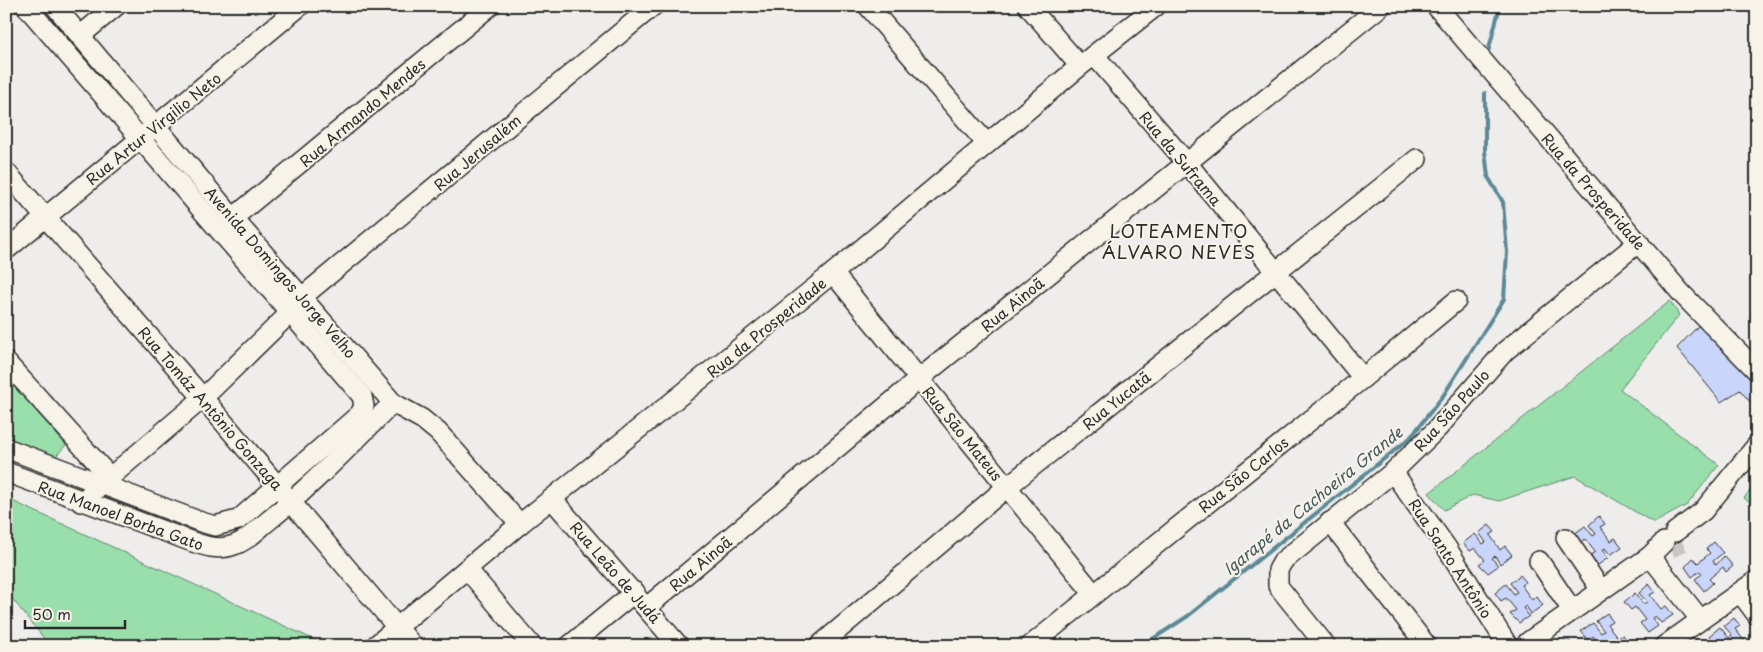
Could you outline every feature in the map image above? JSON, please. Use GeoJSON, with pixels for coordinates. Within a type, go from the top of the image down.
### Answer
{"type":"FeatureCollection","features":[{"type":"Feature","properties":{"kind":"street","name":"Avenida Domingos Jorge Velho"},"geometry":{"type":"LineString","coordinates":[[26,6],[362,396],[364,406]]}},
{"type":"Feature","properties":{"kind":"street","name":"Avenida Domingos Jorge Velho"},"geometry":{"type":"LineString","coordinates":[[55,6],[233,218],[394,403],[438,432],[520,524]]}},
{"type":"Feature","properties":{"kind":"street"},"geometry":{"type":"LineString","coordinates":[[80,36],[116,6]]}},
{"type":"Feature","properties":{"kind":"street","name":"Rua Artur Virgilio Neto"},"geometry":{"type":"LineString","coordinates":[[6,250],[300,6]]}},
{"type":"Feature","properties":{"kind":"street","name":"Rua Armando Mendes"},"geometry":{"type":"LineString","coordinates":[[233,218],[490,6]]}},
{"type":"Feature","properties":{"kind":"street","name":"Rua Jerusalém"},"geometry":{"type":"LineString","coordinates":[[82,502],[105,480],[203,398],[290,313],[302,297],[653,6]]}},
{"type":"Feature","properties":{"kind":"street"},"geometry":{"type":"LineString","coordinates":[[868,6],[987,144]]}},
{"type":"Feature","properties":{"kind":"street","name":"Rua da Suframa"},"geometry":{"type":"LineString","coordinates":[[1028,6],[1087,60],[1187,164],[1363,378]]}},
{"type":"Feature","properties":{"kind":"street","name":"Rua da Prosperidade"},"geometry":{"type":"LineString","coordinates":[[375,646],[520,524],[833,273],[1087,60],[1156,6]]}},
{"type":"Feature","properties":{"kind":"street","name":"Rua Ainoã"},"geometry":{"type":"LineString","coordinates":[[647,607],[919,379],[1381,6]]}},
{"type":"Feature","properties":{"kind":"street","name":"Rua da Prosperidade"},"geometry":{"type":"LineString","coordinates":[[1436,6],[1682,294],[1757,371]]}},
{"type":"Feature","properties":{"kind":"street","name":"Rua Yucatã"},"geometry":{"type":"LineString","coordinates":[[819,646],[1008,487],[1417,159]]}},
{"type":"Feature","properties":{"kind":"street","name":"Rua Tomáz Antônio Gonzaga"},"geometry":{"type":"LineString","coordinates":[[6,172],[203,398],[413,646]]}},
{"type":"Feature","properties":{"kind":"street","name":"Rua São Paulo"},"geometry":{"type":"LineString","coordinates":[[1326,646],[1278,586],[1278,570],[1283,561],[1393,472],[1437,429],[1505,351],[1639,242]]}},
{"type":"Feature","properties":{"kind":"street","name":"Rua São Mateus"},"geometry":{"type":"LineString","coordinates":[[833,273],[1094,593]]}},
{"type":"Feature","properties":{"kind":"street","name":"Rua São Carlos"},"geometry":{"type":"LineString","coordinates":[[1030,646],[1456,301]]}},
{"type":"Feature","properties":{"kind":"street"},"geometry":{"type":"LineString","coordinates":[[6,362],[79,444],[105,480]]}},
{"type":"Feature","properties":{"kind":"street","name":"Rua Manoel Borba Gato"},"geometry":{"type":"LineString","coordinates":[[6,472],[206,547],[222,548],[234,546],[245,540],[292,502],[394,403]]}},
{"type":"Feature","properties":{"kind":"street","name":"Rua Manoel Borba Gato"},"geometry":{"type":"LineString","coordinates":[[6,448],[60,468],[105,480],[215,526],[238,520],[360,414],[364,406]]}},
{"type":"Feature","properties":{"kind":"street"},"geometry":{"type":"LineString","coordinates":[[35,484],[60,468],[74,455],[79,444]]}},
{"type":"Feature","properties":{"kind":"street"},"geometry":{"type":"LineString","coordinates":[[1706,515],[1757,444]]}},
{"type":"Feature","properties":{"kind":"street"},"geometry":{"type":"LineString","coordinates":[[1528,642],[1667,545],[1706,515],[1757,462]]}},
{"type":"Feature","properties":{"kind":"street","name":"Rua Santo Antônio"},"geometry":{"type":"LineString","coordinates":[[1393,472],[1447,548],[1508,646]]}},
{"type":"Feature","properties":{"kind":"street","name":"Rua Leão de Judá"},"geometry":{"type":"LineString","coordinates":[[552,500],[679,646]]}},
{"type":"Feature","properties":{"kind":"street"},"geometry":{"type":"LineString","coordinates":[[1330,522],[1428,646]]}},
{"type":"Feature","properties":{"kind":"street"},"geometry":{"type":"LineString","coordinates":[[1566,538],[1601,590]]}},
{"type":"Feature","properties":{"kind":"street"},"geometry":{"type":"LineString","coordinates":[[1667,545],[1700,620]]}},
{"type":"Feature","properties":{"kind":"street"},"geometry":{"type":"LineString","coordinates":[[1539,561],[1572,610]]}},
{"type":"Feature","properties":{"kind":"street"},"geometry":{"type":"LineString","coordinates":[[467,569],[532,646]]}},
{"type":"Feature","properties":{"kind":"street"},"geometry":{"type":"LineString","coordinates":[[1664,646],[1757,580]]}},
{"type":"Feature","properties":{"kind":"street"},"geometry":{"type":"LineString","coordinates":[[569,646],[634,592]]}},
{"type":"Feature","properties":{"kind":"street"},"geometry":{"type":"LineString","coordinates":[[1740,592],[1757,615]]}},
{"type":"Feature","properties":{"kind":"green space"},"geometry":{"type":"Polygon","coordinates":[[[1670,301],[1679,315],[1620,389],[1719,465],[1687,505],[1654,523],[1575,476],[1499,501],[1473,495],[1444,510],[1429,493],[1670,301]]]}},
{"type":"Feature","properties":{"kind":"green space"},"geometry":{"type":"Polygon","coordinates":[[[6,377],[66,445],[49,464],[6,447],[6,377]]]}},
{"type":"Feature","properties":{"kind":"green space"},"geometry":{"type":"Polygon","coordinates":[[[1757,482],[1757,508],[1744,498],[1757,482]]]}},
{"type":"Feature","properties":{"kind":"green space"},"geometry":{"type":"Polygon","coordinates":[[[6,498],[328,646],[50,646],[6,591],[6,498]]]}},
{"type":"Feature","properties":{"kind":"building"},"geometry":{"type":"Polygon","coordinates":[[[1701,323],[1757,387],[1757,410],[1740,390],[1721,402],[1677,348],[1701,323]]]}},
{"type":"Feature","properties":{"kind":"building"},"geometry":{"type":"Polygon","coordinates":[[[1599,516],[1605,524],[1600,527],[1611,541],[1615,538],[1622,547],[1610,555],[1605,548],[1602,550],[1608,558],[1598,565],[1589,556],[1595,552],[1585,539],[1580,543],[1574,534],[1585,526],[1593,536],[1596,534],[1589,525],[1599,516]]]}},
{"type":"Feature","properties":{"kind":"building"},"geometry":{"type":"Polygon","coordinates":[[[1489,525],[1495,532],[1490,535],[1500,550],[1505,546],[1512,555],[1500,564],[1495,556],[1492,558],[1498,566],[1488,573],[1479,564],[1485,560],[1475,548],[1470,551],[1463,543],[1475,534],[1483,544],[1486,542],[1479,533],[1489,525]]]}},
{"type":"Feature","properties":{"kind":"building"},"geometry":{"type":"Polygon","coordinates":[[[1714,542],[1723,553],[1713,561],[1716,565],[1724,556],[1733,566],[1726,572],[1723,567],[1709,579],[1713,583],[1704,591],[1695,579],[1702,574],[1700,571],[1692,577],[1685,567],[1693,558],[1698,563],[1710,553],[1706,549],[1714,542]]]}},
{"type":"Feature","properties":{"kind":"building"},"geometry":{"type":"Polygon","coordinates":[[[1520,575],[1526,582],[1521,585],[1532,600],[1536,596],[1543,605],[1531,614],[1526,606],[1523,608],[1529,616],[1519,623],[1510,614],[1516,610],[1506,598],[1501,601],[1495,593],[1506,584],[1514,594],[1517,592],[1510,583],[1520,575]]]}},
{"type":"Feature","properties":{"kind":"building"},"geometry":{"type":"Polygon","coordinates":[[[1649,584],[1655,592],[1650,595],[1661,609],[1666,606],[1673,615],[1661,623],[1655,616],[1652,618],[1658,626],[1648,633],[1640,623],[1645,620],[1635,607],[1631,610],[1624,602],[1635,593],[1643,604],[1647,602],[1639,593],[1649,584]]]}},
{"type":"Feature","properties":{"kind":"building"},"geometry":{"type":"Polygon","coordinates":[[[1607,613],[1612,621],[1607,624],[1618,638],[1623,635],[1630,644],[1627,646],[1600,646],[1593,636],[1588,640],[1581,631],[1593,623],[1601,633],[1604,631],[1596,621],[1607,613]]]}},
{"type":"Feature","properties":{"kind":"building"},"geometry":{"type":"Polygon","coordinates":[[[1734,618],[1740,626],[1735,629],[1746,643],[1751,640],[1755,646],[1724,646],[1720,641],[1716,644],[1709,636],[1720,627],[1729,638],[1732,635],[1724,626],[1734,618]]]}},
{"type":"Feature","properties":{"kind":"building"},"geometry":{"type":"Polygon","coordinates":[[[1568,639],[1573,646],[1560,646],[1568,639]]]}},
{"type":"Feature","properties":{"kind":"waterway","name":"Igarapé da Cachoeira Grande"},"geometry":{"type":"LineString","coordinates":[[1487,56],[1500,6]]}},
{"type":"Feature","properties":{"kind":"waterway","name":"Igarapé da Cachoeira Grande"},"geometry":{"type":"LineString","coordinates":[[1142,646],[1188,616],[1410,438],[1443,396],[1504,299],[1507,252],[1503,202],[1488,177],[1485,151],[1485,93]]}},
{"type":"Feature","properties":{"kind":"tunnel"},"geometry":{"type":"LineString","coordinates":[[1670,549],[1682,542]]}},
{"type":"Feature","properties":{"kind":"district","name":"LOTEAMENTO ÁLVARO NEVES"},"geometry":{"type":"Point","coordinates":[1179,240]}}]}
